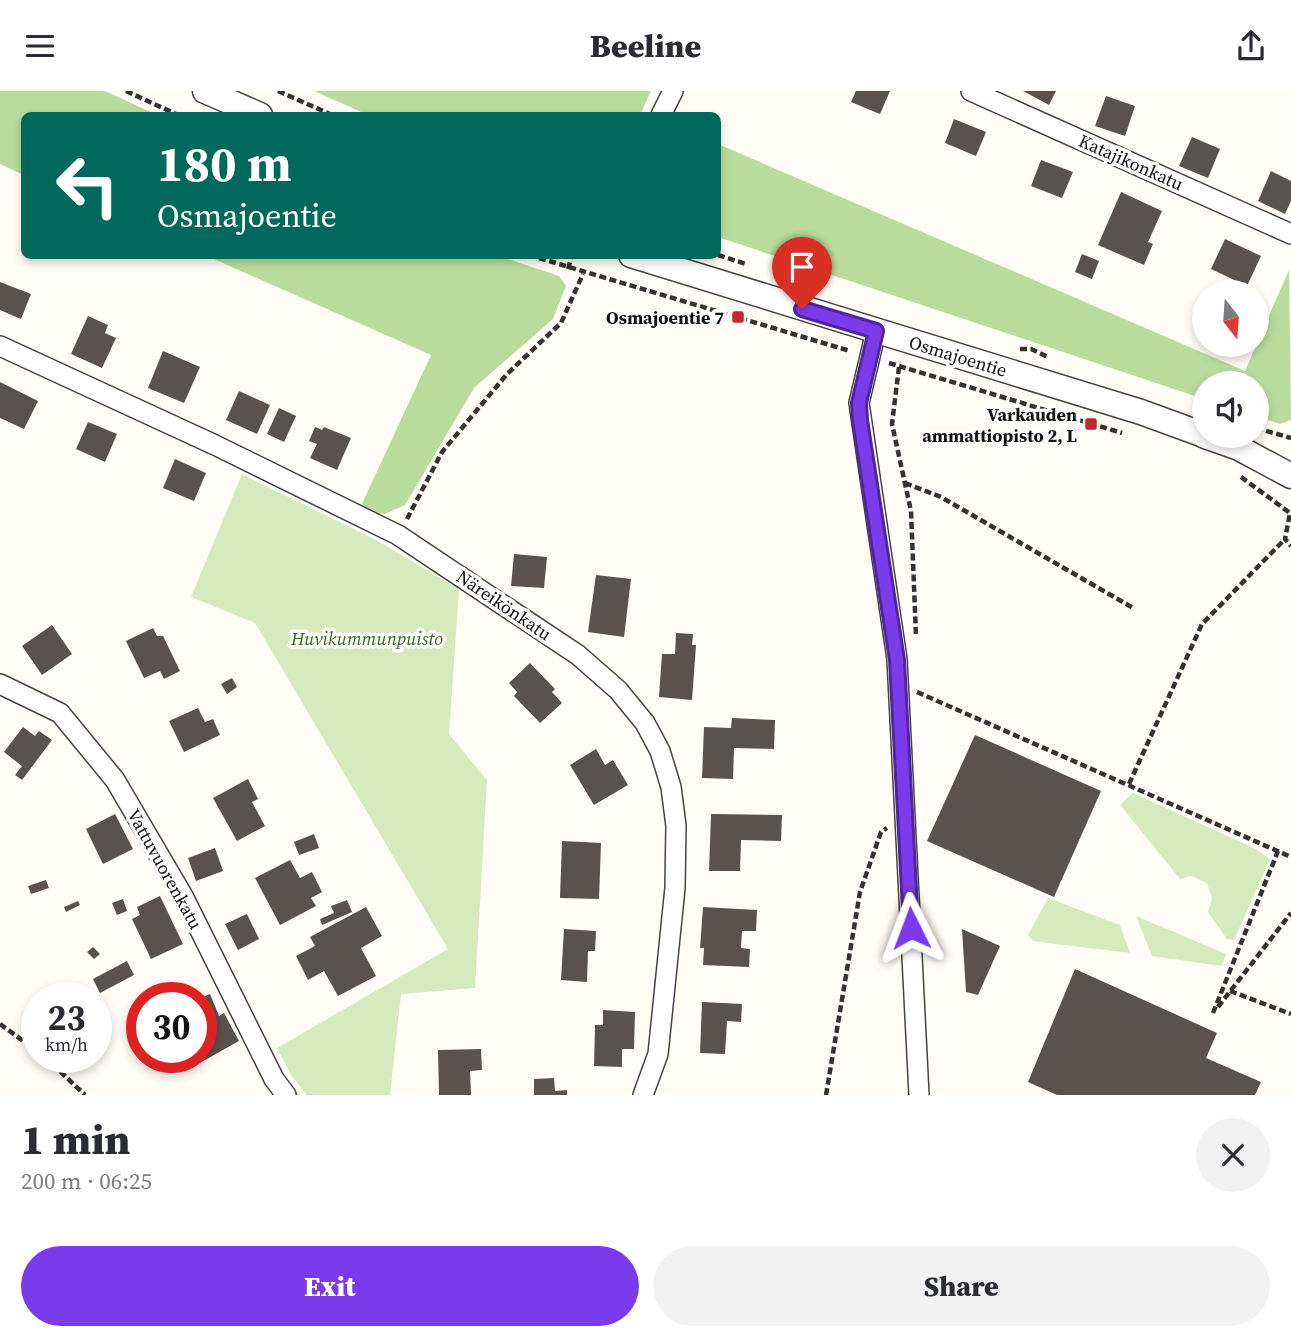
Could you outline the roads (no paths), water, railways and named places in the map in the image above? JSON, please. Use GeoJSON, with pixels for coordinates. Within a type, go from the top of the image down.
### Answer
{"type":"FeatureCollection","features":[{"type":"Feature","properties":{"kind":"street"},"geometry":{"type":"LineString","coordinates":[[205,91],[253,112]]}},
{"type":"Feature","properties":{"kind":"street"},"geometry":{"type":"LineString","coordinates":[[662,112],[673,91]]}},
{"type":"Feature","properties":{"kind":"street","name":"Katajikonkatu"},"geometry":{"type":"LineString","coordinates":[[971,91],[1291,234]]}},
{"type":"Feature","properties":{"kind":"street","name":"Osmajoentie"},"geometry":{"type":"LineString","coordinates":[[644,259],[1141,412],[1192,431]]}},
{"type":"Feature","properties":{"kind":"street"},"geometry":{"type":"LineString","coordinates":[[876,331],[859,403],[899,685],[919,1095]]}},
{"type":"Feature","properties":{"kind":"street","name":"Näreikönkatu"},"geometry":{"type":"LineString","coordinates":[[0,346],[215,445],[398,535],[578,655],[618,689],[645,723],[660,751],[671,787],[676,826],[675,888],[658,1054],[643,1095]]}},
{"type":"Feature","properties":{"kind":"street","name":"Osmajoentie"},"geometry":{"type":"LineString","coordinates":[[1239,448],[1291,476]]}},
{"type":"Feature","properties":{"kind":"street","name":"Vattuvuorenkatu"},"geometry":{"type":"LineString","coordinates":[[0,684],[60,713],[115,780],[183,896],[274,1079],[286,1095]]}},
{"type":"Feature","properties":{"kind":"place","name":"Osmajoentie 7"},"geometry":{"type":"Point","coordinates":[738,317]}},
{"type":"Feature","properties":{"kind":"place","name":"Varkauden ammattiopisto 2, L"},"geometry":{"type":"Point","coordinates":[1091,424]}},
{"type":"Feature","properties":{"kind":"park label","name":"Huvikummunpuisto"},"geometry":{"type":"Point","coordinates":[367,638]}}]}
